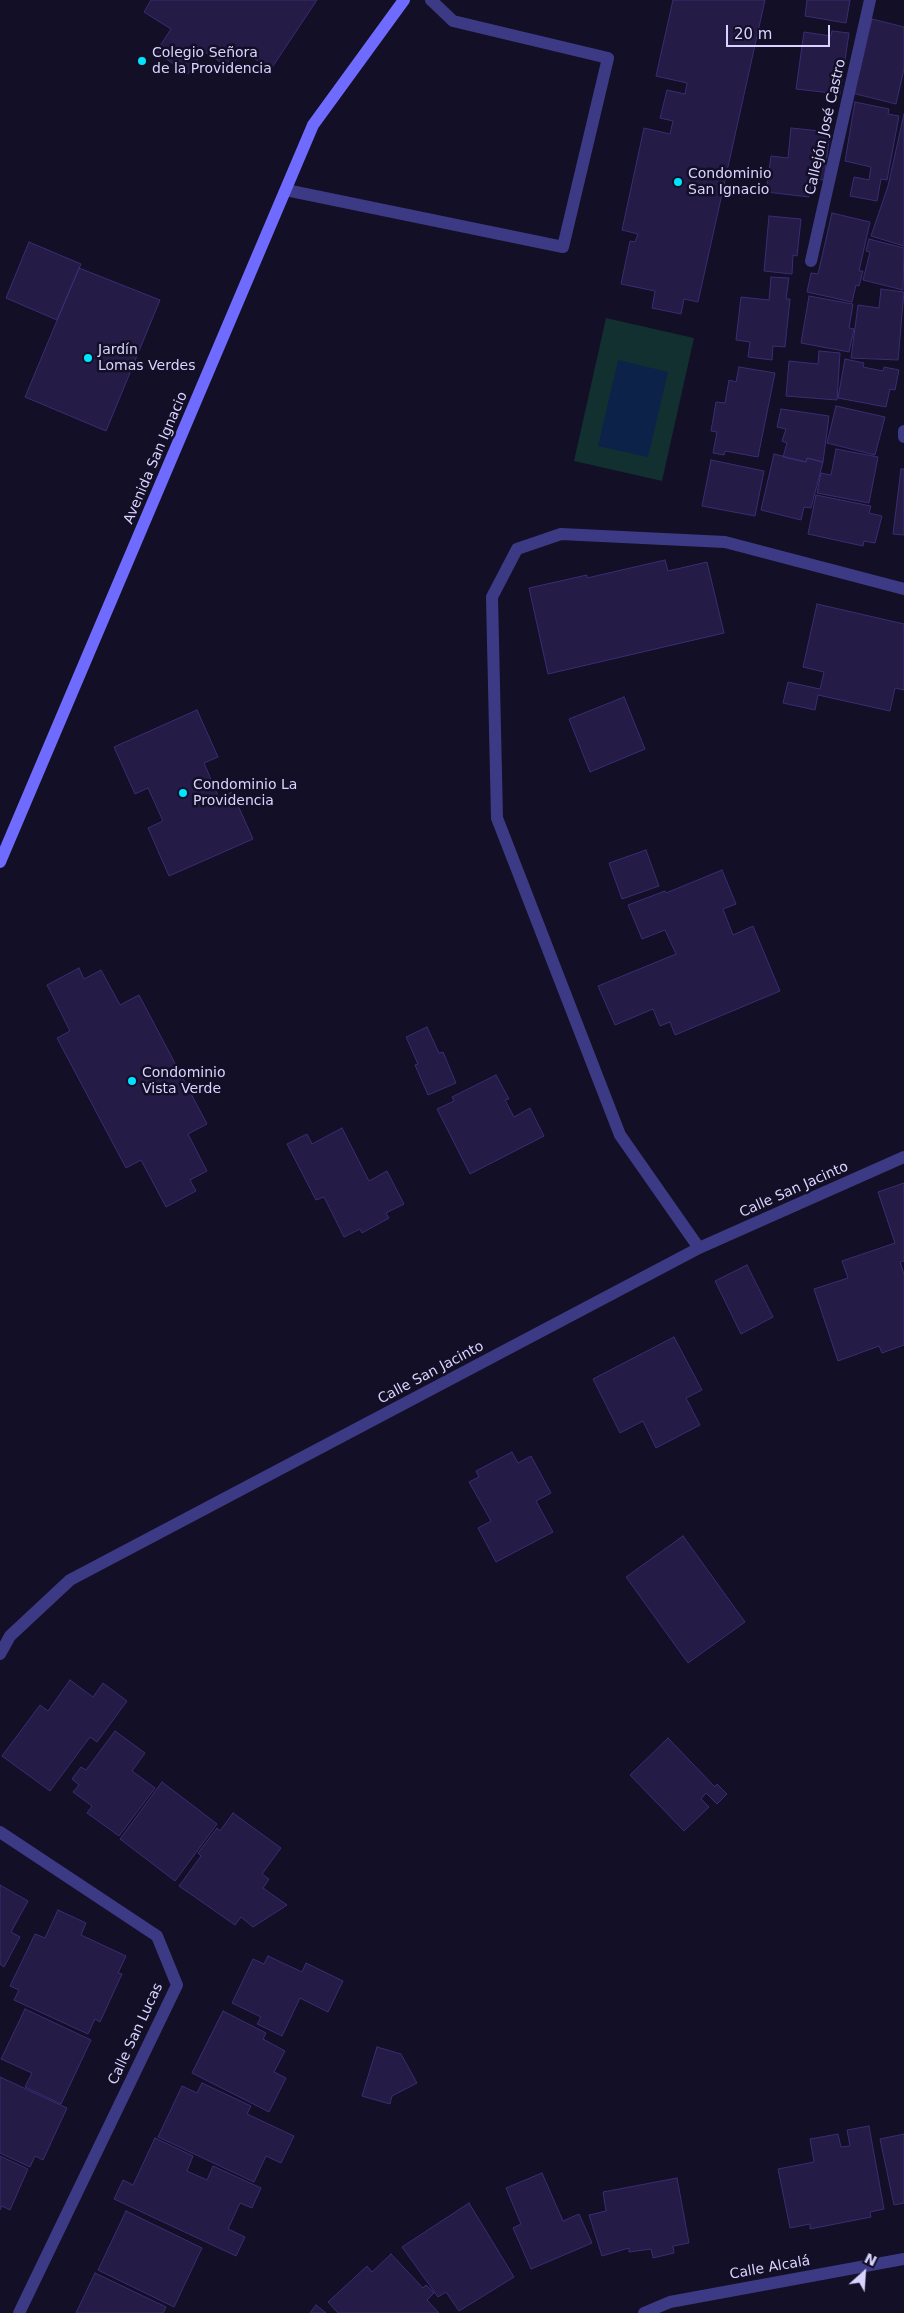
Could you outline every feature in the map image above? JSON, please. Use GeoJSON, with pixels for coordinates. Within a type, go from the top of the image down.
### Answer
{"type":"FeatureCollection","features":[{"type":"Feature","properties":{"kind":"street","name":"Avenida San Ignacio"},"geometry":{"type":"LineString","coordinates":[[0,862],[313,125],[404,0]]}},
{"type":"Feature","properties":{"kind":"street"},"geometry":{"type":"LineString","coordinates":[[286,190],[563,247],[608,58],[453,21],[431,0]]}},
{"type":"Feature","properties":{"kind":"street","name":"Callejón José Castro"},"geometry":{"type":"LineString","coordinates":[[811,261],[870,0]]}},
{"type":"Feature","properties":{"kind":"street"},"geometry":{"type":"LineString","coordinates":[[904,431],[904,437]]}},
{"type":"Feature","properties":{"kind":"street"},"geometry":{"type":"LineString","coordinates":[[699,1248],[620,1135],[497,818],[492,597],[517,549],[561,534],[725,542],[904,589]]}},
{"type":"Feature","properties":{"kind":"street","name":"Calle San Jacinto"},"geometry":{"type":"LineString","coordinates":[[0,1654],[10,1636],[70,1580],[699,1248],[904,1157]]}},
{"type":"Feature","properties":{"kind":"street","name":"Calle San Lucas"},"geometry":{"type":"LineString","coordinates":[[0,1832],[157,1936],[177,1985],[19,2313]]}},
{"type":"Feature","properties":{"kind":"street","name":"Calle Alcalá"},"geometry":{"type":"LineString","coordinates":[[644,2313],[904,2259]]}},
{"type":"Feature","properties":{"kind":"green space"},"geometry":{"type":"Polygon","coordinates":[[[606,318],[694,338],[662,481],[574,461],[606,318]]]}},
{"type":"Feature","properties":{"kind":"water"},"geometry":{"type":"Polygon","coordinates":[[[618,360],[668,372],[648,457],[598,446],[618,360]]]}},
{"type":"Feature","properties":{"kind":"building"},"geometry":{"type":"Polygon","coordinates":[[[151,0],[317,0],[271,69],[242,51],[230,68],[203,51],[188,74],[156,52],[171,29],[144,12],[151,0]]]}},
{"type":"Feature","properties":{"kind":"building","name":"Condominio San Ignacio"},"geometry":{"type":"Polygon","coordinates":[[[673,0],[765,0],[698,302],[684,299],[681,314],[652,308],[655,291],[621,284],[630,241],[635,242],[638,234],[622,230],[644,128],[670,134],[673,121],[660,118],[667,90],[685,94],[687,83],[656,76],[673,0]]]}},
{"type":"Feature","properties":{"kind":"building"},"geometry":{"type":"Polygon","coordinates":[[[807,0],[850,0],[846,23],[805,16],[807,0]]]}},
{"type":"Feature","properties":{"kind":"building"},"geometry":{"type":"Polygon","coordinates":[[[872,19],[904,27],[904,69],[896,104],[852,93],[860,70],[872,19]]]}},
{"type":"Feature","properties":{"kind":"building"},"geometry":{"type":"Polygon","coordinates":[[[832,31],[849,33],[840,94],[796,89],[804,32],[831,36],[832,31]]]}},
{"type":"Feature","properties":{"kind":"building"},"geometry":{"type":"Polygon","coordinates":[[[855,102],[889,109],[888,114],[899,116],[887,180],[881,179],[877,201],[850,196],[854,177],[869,180],[871,167],[845,161],[855,102]]]}},
{"type":"Feature","properties":{"kind":"building"},"geometry":{"type":"Polygon","coordinates":[[[904,114],[904,246],[871,236],[888,186],[904,114]]]}},
{"type":"Feature","properties":{"kind":"building"},"geometry":{"type":"Polygon","coordinates":[[[791,128],[830,132],[824,180],[812,179],[809,197],[766,192],[771,156],[788,158],[791,128]]]}},
{"type":"Feature","properties":{"kind":"building"},"geometry":{"type":"Polygon","coordinates":[[[832,213],[870,222],[859,271],[863,271],[859,286],[856,285],[852,302],[807,292],[811,273],[818,274],[832,213]]]}},
{"type":"Feature","properties":{"kind":"building"},"geometry":{"type":"Polygon","coordinates":[[[769,216],[801,219],[797,256],[793,255],[792,274],[764,271],[769,216]]]}},
{"type":"Feature","properties":{"kind":"building"},"geometry":{"type":"Polygon","coordinates":[[[869,239],[904,248],[903,290],[863,280],[870,252],[866,251],[869,239]]]}},
{"type":"Feature","properties":{"kind":"building"},"geometry":{"type":"Polygon","coordinates":[[[29,242],[81,264],[57,320],[6,298],[29,242]]]}},
{"type":"Feature","properties":{"kind":"building","name":"Jardín Lomas Verdes"},"geometry":{"type":"Polygon","coordinates":[[[79,268],[160,300],[106,431],[25,397],[79,268]]]}},
{"type":"Feature","properties":{"kind":"building"},"geometry":{"type":"Polygon","coordinates":[[[771,277],[789,278],[786,299],[790,299],[785,347],[773,346],[772,360],[748,357],[750,342],[736,340],[741,297],[769,300],[771,277]]]}},
{"type":"Feature","properties":{"kind":"building"},"geometry":{"type":"Polygon","coordinates":[[[881,289],[904,292],[898,360],[851,358],[858,305],[879,308],[881,289]]]}},
{"type":"Feature","properties":{"kind":"building"},"geometry":{"type":"Polygon","coordinates":[[[809,296],[853,304],[849,328],[854,329],[849,352],[801,343],[809,296]]]}},
{"type":"Feature","properties":{"kind":"building"},"geometry":{"type":"Polygon","coordinates":[[[819,351],[840,353],[837,400],[786,396],[789,361],[818,364],[819,351]]]}},
{"type":"Feature","properties":{"kind":"building"},"geometry":{"type":"Polygon","coordinates":[[[845,359],[864,363],[863,367],[883,371],[884,367],[899,370],[895,390],[890,389],[886,407],[838,398],[845,359]]]}},
{"type":"Feature","properties":{"kind":"building"},"geometry":{"type":"Polygon","coordinates":[[[739,367],[775,373],[758,457],[725,451],[724,455],[713,453],[717,432],[711,431],[716,402],[725,403],[729,380],[736,382],[739,367]]]}},
{"type":"Feature","properties":{"kind":"building"},"geometry":{"type":"Polygon","coordinates":[[[836,406],[885,417],[875,455],[827,443],[836,406]]]}},
{"type":"Feature","properties":{"kind":"building"},"geometry":{"type":"Polygon","coordinates":[[[781,409],[829,416],[823,462],[807,458],[806,462],[783,457],[787,443],[782,441],[786,429],[777,427],[781,409]]]}},
{"type":"Feature","properties":{"kind":"building"},"geometry":{"type":"Polygon","coordinates":[[[836,449],[878,457],[869,503],[817,493],[821,473],[831,475],[836,449]]]}},
{"type":"Feature","properties":{"kind":"building"},"geometry":{"type":"Polygon","coordinates":[[[774,454],[806,462],[807,458],[823,462],[811,508],[804,507],[801,520],[761,510],[774,454]]]}},
{"type":"Feature","properties":{"kind":"building"},"geometry":{"type":"Polygon","coordinates":[[[711,460],[764,471],[755,516],[702,506],[711,460]]]}},
{"type":"Feature","properties":{"kind":"building"},"geometry":{"type":"Polygon","coordinates":[[[901,469],[904,469],[904,535],[893,534],[901,469]]]}},
{"type":"Feature","properties":{"kind":"building"},"geometry":{"type":"Polygon","coordinates":[[[816,495],[871,506],[869,513],[882,516],[875,543],[864,541],[863,546],[808,534],[816,495]]]}},
{"type":"Feature","properties":{"kind":"building"},"geometry":{"type":"Polygon","coordinates":[[[665,560],[668,571],[707,562],[724,633],[548,674],[529,588],[587,575],[587,578],[665,560]]]}},
{"type":"Feature","properties":{"kind":"building"},"geometry":{"type":"Polygon","coordinates":[[[817,604],[904,624],[904,690],[895,688],[890,711],[818,695],[815,710],[783,703],[788,682],[820,689],[824,672],[803,667],[817,604]]]}},
{"type":"Feature","properties":{"kind":"building"},"geometry":{"type":"Polygon","coordinates":[[[624,697],[645,749],[590,772],[569,719],[624,697]]]}},
{"type":"Feature","properties":{"kind":"building","name":"Condominio La Providencia"},"geometry":{"type":"Polygon","coordinates":[[[197,710],[218,757],[204,763],[219,798],[232,792],[253,839],[169,876],[148,828],[163,821],[148,788],[135,794],[114,747],[197,710]]]}},
{"type":"Feature","properties":{"kind":"building"},"geometry":{"type":"Polygon","coordinates":[[[646,850],[659,886],[622,899],[609,863],[646,850]]]}},
{"type":"Feature","properties":{"kind":"building"},"geometry":{"type":"Polygon","coordinates":[[[722,870],[736,904],[723,909],[733,935],[753,926],[780,991],[675,1035],[670,1022],[660,1026],[653,1009],[615,1025],[598,986],[676,954],[665,930],[642,939],[628,905],[665,891],[666,893],[722,870]]]}},
{"type":"Feature","properties":{"kind":"building","name":"Condominio Vista Verde"},"geometry":{"type":"Polygon","coordinates":[[[79,968],[84,979],[101,970],[120,1005],[139,995],[207,1124],[188,1134],[207,1171],[190,1180],[196,1191],[166,1207],[141,1160],[126,1168],[57,1038],[70,1031],[47,985],[79,968]]]}},
{"type":"Feature","properties":{"kind":"building"},"geometry":{"type":"Polygon","coordinates":[[[427,1027],[439,1053],[443,1052],[456,1083],[428,1095],[415,1065],[418,1064],[406,1037],[427,1027]]]}},
{"type":"Feature","properties":{"kind":"building"},"geometry":{"type":"Polygon","coordinates":[[[496,1075],[509,1099],[505,1100],[514,1117],[530,1108],[544,1136],[470,1174],[437,1109],[454,1101],[452,1097],[496,1075]]]}},
{"type":"Feature","properties":{"kind":"building"},"geometry":{"type":"Polygon","coordinates":[[[342,1128],[369,1181],[387,1171],[404,1204],[386,1213],[389,1218],[362,1233],[360,1229],[344,1237],[324,1197],[316,1200],[287,1144],[307,1134],[312,1144],[342,1128]]]}},
{"type":"Feature","properties":{"kind":"building"},"geometry":{"type":"Polygon","coordinates":[[[904,1183],[904,1261],[900,1262],[904,1274],[904,1345],[882,1353],[879,1346],[838,1361],[814,1289],[848,1278],[842,1261],[895,1243],[878,1192],[904,1183]]]}},
{"type":"Feature","properties":{"kind":"building"},"geometry":{"type":"Polygon","coordinates":[[[747,1265],[773,1317],[741,1334],[715,1281],[747,1265]]]}},
{"type":"Feature","properties":{"kind":"building"},"geometry":{"type":"Polygon","coordinates":[[[674,1337],[702,1390],[686,1398],[700,1425],[656,1448],[643,1421],[620,1433],[593,1379],[674,1337]]]}},
{"type":"Feature","properties":{"kind":"building"},"geometry":{"type":"Polygon","coordinates":[[[512,1452],[518,1463],[531,1456],[551,1493],[536,1501],[553,1532],[496,1562],[478,1528],[491,1521],[469,1482],[479,1477],[476,1471],[512,1452]]]}},
{"type":"Feature","properties":{"kind":"building"},"geometry":{"type":"Polygon","coordinates":[[[683,1536],[745,1622],[688,1663],[626,1577],[683,1536]]]}},
{"type":"Feature","properties":{"kind":"building"},"geometry":{"type":"Polygon","coordinates":[[[70,1680],[93,1697],[103,1683],[127,1701],[97,1742],[90,1737],[50,1791],[2,1756],[40,1705],[48,1711],[70,1680]]]}},
{"type":"Feature","properties":{"kind":"building"},"geometry":{"type":"Polygon","coordinates":[[[115,1731],[145,1753],[132,1771],[155,1788],[119,1836],[87,1813],[92,1806],[73,1792],[79,1785],[72,1779],[81,1767],[86,1770],[115,1731]]]}},
{"type":"Feature","properties":{"kind":"building"},"geometry":{"type":"Polygon","coordinates":[[[668,1738],[715,1787],[717,1784],[727,1794],[717,1804],[706,1793],[701,1799],[709,1807],[684,1831],[630,1775],[668,1738]]]}},
{"type":"Feature","properties":{"kind":"building"},"geometry":{"type":"Polygon","coordinates":[[[162,1782],[217,1824],[175,1881],[120,1839],[162,1782]]]}},
{"type":"Feature","properties":{"kind":"building"},"geometry":{"type":"Polygon","coordinates":[[[233,1813],[281,1848],[262,1874],[269,1879],[263,1888],[287,1905],[253,1927],[241,1917],[235,1925],[179,1886],[201,1856],[198,1853],[217,1828],[220,1831],[233,1813]]]}},
{"type":"Feature","properties":{"kind":"building"},"geometry":{"type":"Polygon","coordinates":[[[0,1885],[28,1901],[11,1932],[20,1937],[4,1967],[0,1964],[0,1885]]]}},
{"type":"Feature","properties":{"kind":"building"},"geometry":{"type":"Polygon","coordinates":[[[58,1910],[86,1923],[81,1935],[126,1956],[118,1973],[122,1974],[100,2022],[95,2019],[88,2034],[14,2000],[19,1990],[10,1986],[35,1934],[45,1938],[58,1910]]]}},
{"type":"Feature","properties":{"kind":"building"},"geometry":{"type":"Polygon","coordinates":[[[268,1956],[302,1972],[306,1963],[343,1981],[328,2012],[300,1998],[282,2036],[257,2024],[261,2017],[232,2003],[253,1959],[264,1964],[268,1956]]]}},
{"type":"Feature","properties":{"kind":"building"},"geometry":{"type":"Polygon","coordinates":[[[25,2009],[91,2040],[61,2104],[25,2087],[32,2073],[1,2059],[25,2009]]]}},
{"type":"Feature","properties":{"kind":"building"},"geometry":{"type":"Polygon","coordinates":[[[223,2011],[266,2033],[263,2039],[285,2051],[274,2072],[286,2078],[269,2112],[192,2073],[223,2011]]]}},
{"type":"Feature","properties":{"kind":"building"},"geometry":{"type":"Polygon","coordinates":[[[377,2047],[401,2054],[417,2083],[392,2096],[390,2104],[362,2096],[377,2047]]]}},
{"type":"Feature","properties":{"kind":"building"},"geometry":{"type":"Polygon","coordinates":[[[0,2077],[67,2108],[43,2160],[35,2156],[30,2167],[0,2153],[0,2077]]]}},
{"type":"Feature","properties":{"kind":"building"},"geometry":{"type":"Polygon","coordinates":[[[202,2083],[251,2106],[247,2114],[294,2136],[281,2163],[266,2156],[254,2182],[158,2137],[182,2086],[197,2093],[202,2083]]]}},
{"type":"Feature","properties":{"kind":"building"},"geometry":{"type":"Polygon","coordinates":[[[869,2126],[884,2209],[870,2212],[871,2217],[810,2229],[810,2224],[790,2228],[778,2169],[814,2162],[810,2139],[838,2134],[841,2147],[850,2146],[847,2130],[869,2126]]]}},
{"type":"Feature","properties":{"kind":"building"},"geometry":{"type":"Polygon","coordinates":[[[904,2134],[904,2203],[894,2205],[880,2139],[904,2134]]]}},
{"type":"Feature","properties":{"kind":"building"},"geometry":{"type":"Polygon","coordinates":[[[155,2138],[193,2156],[187,2171],[207,2180],[213,2166],[261,2188],[252,2208],[240,2203],[228,2229],[245,2237],[236,2256],[114,2199],[123,2180],[133,2185],[155,2138]]]}},
{"type":"Feature","properties":{"kind":"building"},"geometry":{"type":"Polygon","coordinates":[[[0,2156],[28,2169],[10,2210],[2,2206],[0,2210],[0,2156]]]}},
{"type":"Feature","properties":{"kind":"building"},"geometry":{"type":"Polygon","coordinates":[[[542,2173],[563,2221],[579,2214],[592,2243],[531,2269],[513,2228],[521,2224],[506,2188],[542,2173]]]}},
{"type":"Feature","properties":{"kind":"building"},"geometry":{"type":"Polygon","coordinates":[[[677,2178],[689,2243],[673,2246],[674,2253],[653,2258],[651,2249],[629,2252],[629,2248],[602,2256],[589,2215],[606,2211],[603,2192],[677,2178]]]}},
{"type":"Feature","properties":{"kind":"building"},"geometry":{"type":"Polygon","coordinates":[[[469,2203],[514,2277],[459,2311],[446,2292],[438,2297],[402,2247],[469,2203]]]}},
{"type":"Feature","properties":{"kind":"building"},"geometry":{"type":"Polygon","coordinates":[[[126,2211],[202,2248],[174,2307],[98,2270],[126,2211]]]}},
{"type":"Feature","properties":{"kind":"building"},"geometry":{"type":"Polygon","coordinates":[[[391,2254],[423,2288],[426,2285],[434,2293],[427,2300],[439,2313],[338,2313],[328,2302],[367,2266],[372,2272],[391,2254]]]}},
{"type":"Feature","properties":{"kind":"building"},"geometry":{"type":"Polygon","coordinates":[[[95,2273],[166,2307],[163,2313],[76,2313],[95,2273]]]}},
{"type":"Feature","properties":{"kind":"building"},"geometry":{"type":"Polygon","coordinates":[[[316,2305],[326,2313],[310,2313],[316,2305]]]}},
{"type":"Feature","properties":{"kind":"place","name":"Colegio Señora de la Providencia"},"geometry":{"type":"Point","coordinates":[142,61]}},
{"type":"Feature","properties":{"kind":"place","name":"Condominio San Ignacio"},"geometry":{"type":"Point","coordinates":[678,182]}},
{"type":"Feature","properties":{"kind":"place","name":"Jardín Lomas Verdes"},"geometry":{"type":"Point","coordinates":[88,358]}},
{"type":"Feature","properties":{"kind":"place","name":"Condominio La Providencia"},"geometry":{"type":"Point","coordinates":[183,793]}},
{"type":"Feature","properties":{"kind":"place","name":"Condominio Vista Verde"},"geometry":{"type":"Point","coordinates":[132,1081]}}]}
